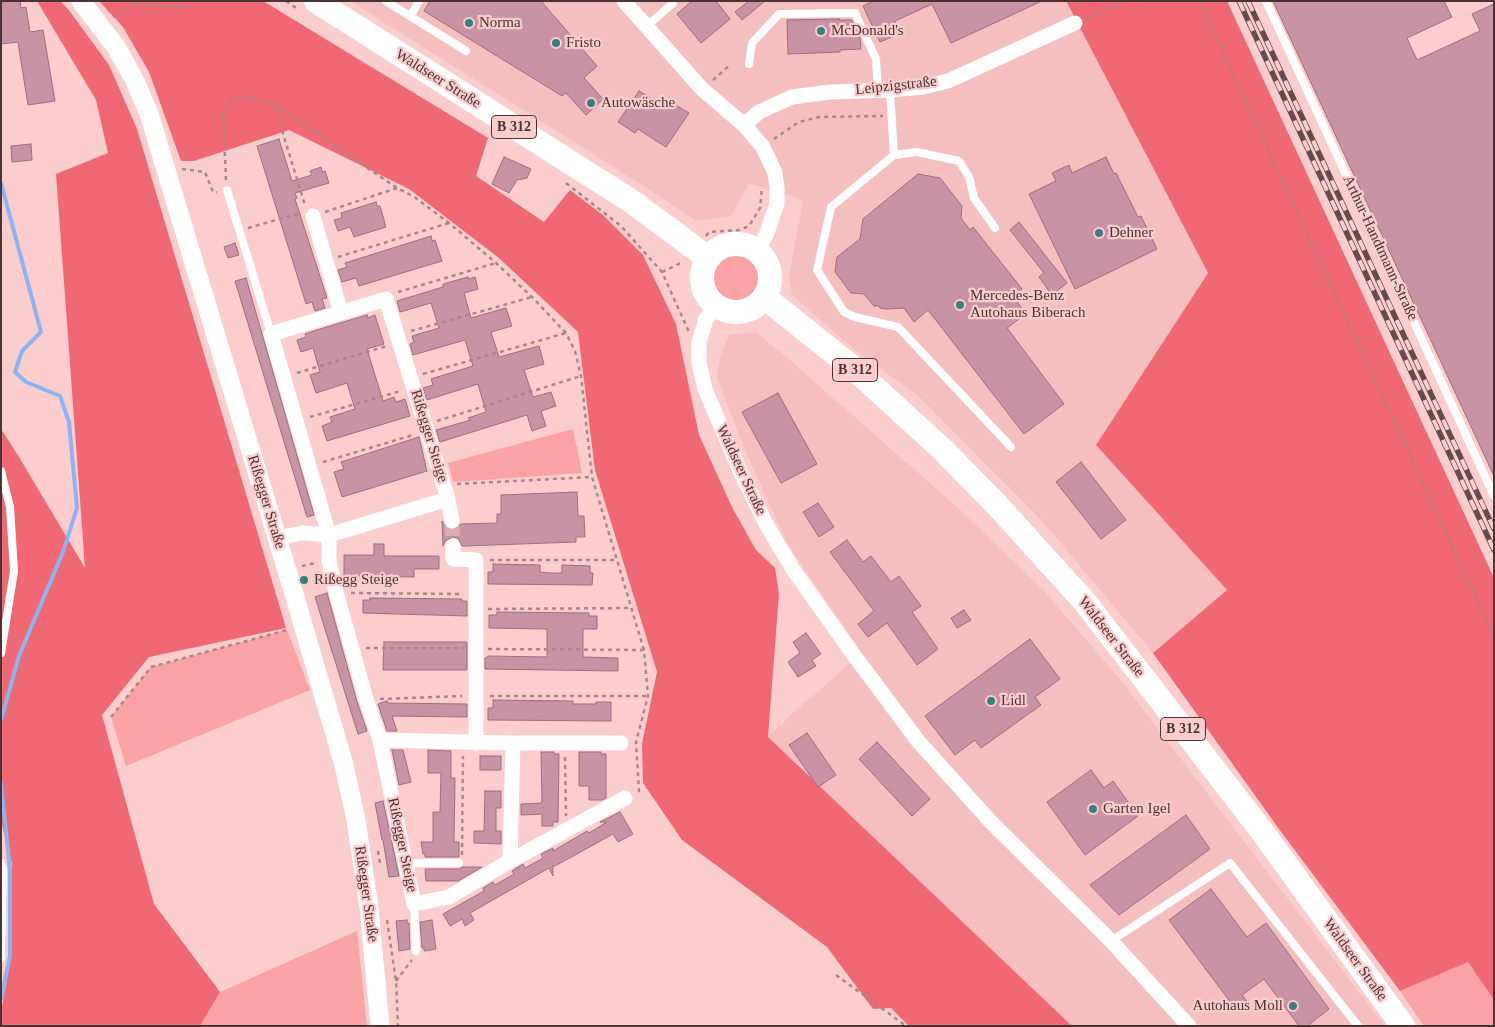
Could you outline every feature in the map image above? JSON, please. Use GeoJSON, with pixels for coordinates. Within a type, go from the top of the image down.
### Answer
{"type":"FeatureCollection","features":[{"type":"Feature","properties":{"kind":"main road","name":"Waldseer Straße"},"geometry":{"type":"LineString","coordinates":[[309,6],[631,201],[708,258]]}},
{"type":"Feature","properties":{"kind":"main road"},"geometry":{"type":"LineString","coordinates":[[732,244],[749,246],[757,251],[766,260],[770,271],[770,282],[764,298],[752,309],[741,312],[730,312],[710,300],[704,290],[702,279],[708,258],[716,250],[732,244]]}},
{"type":"Feature","properties":{"kind":"main road","name":"Waldseer Straße"},"geometry":{"type":"LineString","coordinates":[[764,298],[852,368],[942,449],[1084,601],[1261,830],[1403,1026]]}},
{"type":"Feature","properties":{"kind":"street","name":"Rißegger Straße"},"geometry":{"type":"LineString","coordinates":[[81,1],[116,46],[134,79],[149,114],[278,538],[344,765],[354,811],[369,908],[380,1026]]}},
{"type":"Feature","properties":{"kind":"street"},"geometry":{"type":"LineString","coordinates":[[624,1],[702,90],[744,125],[763,147],[775,173],[777,204],[766,235],[757,251]]}},
{"type":"Feature","properties":{"kind":"street","name":"Leipzigstraße"},"geometry":{"type":"LineString","coordinates":[[744,125],[759,112],[792,97],[830,92],[923,87],[948,81],[1075,24]]}},
{"type":"Feature","properties":{"kind":"street"},"geometry":{"type":"LineString","coordinates":[[313,216],[342,312]]}},
{"type":"Feature","properties":{"kind":"street","name":"Rißegger Steige"},"geometry":{"type":"LineString","coordinates":[[278,538],[302,533],[329,535],[446,492],[386,299]]}},
{"type":"Feature","properties":{"kind":"street"},"geometry":{"type":"LineString","coordinates":[[271,334],[386,299]]}},
{"type":"Feature","properties":{"kind":"street","name":"Waldseer Straße"},"geometry":{"type":"LineString","coordinates":[[716,305],[706,319],[699,342],[699,363],[705,389],[740,471],[766,524],[794,571],[918,741],[990,821],[1111,941],[1189,1026]]}},
{"type":"Feature","properties":{"kind":"street","name":"Rißegger Steige"},"geometry":{"type":"LineString","coordinates":[[271,334],[329,535],[330,561],[336,592],[366,699],[380,740],[414,904],[449,897],[625,798]]}},
{"type":"Feature","properties":{"kind":"street"},"geometry":{"type":"LineString","coordinates":[[446,492],[452,521]]}},
{"type":"Feature","properties":{"kind":"street"},"geometry":{"type":"LineString","coordinates":[[453,546],[453,559],[476,560],[476,696],[470,742]]}},
{"type":"Feature","properties":{"kind":"street"},"geometry":{"type":"LineString","coordinates":[[380,740],[621,743]]}},
{"type":"Feature","properties":{"kind":"street"},"geometry":{"type":"LineString","coordinates":[[510,861],[513,743]]}},
{"type":"Feature","properties":{"kind":"lane"},"geometry":{"type":"LineString","coordinates":[[386,1],[466,51]]}},
{"type":"Feature","properties":{"kind":"lane"},"geometry":{"type":"LineString","coordinates":[[410,16],[420,1]]}},
{"type":"Feature","properties":{"kind":"lane"},"geometry":{"type":"LineString","coordinates":[[646,27],[673,3],[672,1]]}},
{"type":"Feature","properties":{"kind":"lane","name":"Arthur-Handtmann-Straße"},"geometry":{"type":"LineString","coordinates":[[1266,1],[1494,496]]}},
{"type":"Feature","properties":{"kind":"lane"},"geometry":{"type":"LineString","coordinates":[[749,64],[752,43],[779,14],[855,13],[876,59],[884,90],[894,155]]}},
{"type":"Feature","properties":{"kind":"lane"},"geometry":{"type":"LineString","coordinates":[[996,228],[974,198],[969,177],[959,161],[917,152],[894,155],[831,207],[817,270],[844,312],[855,317],[898,327],[1011,447]]}},
{"type":"Feature","properties":{"kind":"lane"},"geometry":{"type":"LineString","coordinates":[[228,190],[271,334]]}},
{"type":"Feature","properties":{"kind":"lane"},"geometry":{"type":"LineString","coordinates":[[1,471],[10,508],[14,571],[1,653]]}},
{"type":"Feature","properties":{"kind":"lane"},"geometry":{"type":"LineString","coordinates":[[1,863],[3,871],[1,959]]}},
{"type":"Feature","properties":{"kind":"lane"},"geometry":{"type":"LineString","coordinates":[[405,863],[460,863]]}},
{"type":"Feature","properties":{"kind":"lane"},"geometry":{"type":"LineString","coordinates":[[1111,941],[1230,863],[1358,1026]]}},
{"type":"Feature","properties":{"kind":"lane"},"geometry":{"type":"LineString","coordinates":[[414,904],[416,951]]}},
{"type":"Feature","properties":{"kind":"path"},"geometry":{"type":"LineString","coordinates":[[286,1],[309,6]]}},
{"type":"Feature","properties":{"kind":"path"},"geometry":{"type":"LineString","coordinates":[[1075,24],[1125,1]]}},
{"type":"Feature","properties":{"kind":"path"},"geometry":{"type":"LineString","coordinates":[[1200,1],[1494,637]]}},
{"type":"Feature","properties":{"kind":"path"},"geometry":{"type":"LineString","coordinates":[[110,20],[134,4],[187,7]]}},
{"type":"Feature","properties":{"kind":"path"},"geometry":{"type":"LineString","coordinates":[[702,90],[730,65]]}},
{"type":"Feature","properties":{"kind":"path"},"geometry":{"type":"LineString","coordinates":[[228,190],[223,109],[232,98],[250,97],[276,106],[398,188],[413,196],[448,223],[496,263],[566,333],[575,351],[581,376],[592,477],[644,650],[648,696],[636,742],[639,791]]}},
{"type":"Feature","properties":{"kind":"path"},"geometry":{"type":"LineString","coordinates":[[240,230],[307,211],[276,106]]}},
{"type":"Feature","properties":{"kind":"path"},"geometry":{"type":"LineString","coordinates":[[176,168],[205,172],[213,192]]}},
{"type":"Feature","properties":{"kind":"path"},"geometry":{"type":"LineString","coordinates":[[559,178],[621,226],[662,272],[688,331],[699,342]]}},
{"type":"Feature","properties":{"kind":"path"},"geometry":{"type":"LineString","coordinates":[[313,216],[398,188]]}},
{"type":"Feature","properties":{"kind":"path"},"geometry":{"type":"LineString","coordinates":[[326,261],[448,223]]}},
{"type":"Feature","properties":{"kind":"path"},"geometry":{"type":"LineString","coordinates":[[386,299],[391,294],[496,263]]}},
{"type":"Feature","properties":{"kind":"path"},"geometry":{"type":"LineString","coordinates":[[283,377],[532,297]]}},
{"type":"Feature","properties":{"kind":"path"},"geometry":{"type":"LineString","coordinates":[[296,421],[566,333]]}},
{"type":"Feature","properties":{"kind":"path"},"geometry":{"type":"LineString","coordinates":[[309,466],[581,376]]}},
{"type":"Feature","properties":{"kind":"path"},"geometry":{"type":"LineString","coordinates":[[446,492],[592,477]]}},
{"type":"Feature","properties":{"kind":"path"},"geometry":{"type":"LineString","coordinates":[[476,560],[616,560]]}},
{"type":"Feature","properties":{"kind":"path"},"geometry":{"type":"LineString","coordinates":[[297,568],[321,561],[330,561]]}},
{"type":"Feature","properties":{"kind":"path"},"geometry":{"type":"LineString","coordinates":[[336,592],[476,602],[630,608]]}},
{"type":"Feature","properties":{"kind":"path"},"geometry":{"type":"LineString","coordinates":[[111,717],[152,667],[287,630]]}},
{"type":"Feature","properties":{"kind":"path"},"geometry":{"type":"LineString","coordinates":[[619,650],[644,650]]}},
{"type":"Feature","properties":{"kind":"path"},"geometry":{"type":"LineString","coordinates":[[366,699],[476,696],[648,696]]}},
{"type":"Feature","properties":{"kind":"path"},"geometry":{"type":"LineString","coordinates":[[462,889],[470,742]]}},
{"type":"Feature","properties":{"kind":"path"},"geometry":{"type":"LineString","coordinates":[[566,743],[566,831]]}},
{"type":"Feature","properties":{"kind":"path"},"geometry":{"type":"LineString","coordinates":[[396,981],[414,958],[416,951]]}},
{"type":"Feature","properties":{"kind":"path"},"geometry":{"type":"LineString","coordinates":[[836,975],[906,1026]]}},
{"type":"Feature","properties":{"kind":"shaded area"},"geometry":{"type":"Polygon","coordinates":[[[37,1],[60,1],[68,9],[109,65],[137,129],[286,628],[149,657],[102,715],[154,904],[220,992],[200,1026],[1,1026],[1,1012],[11,957],[12,864],[1,821],[1,429],[85,568],[56,174],[108,153],[96,100],[37,1]]]}},
{"type":"Feature","properties":{"kind":"shaded area"},"geometry":{"type":"Polygon","coordinates":[[[99,1],[263,1],[488,138],[476,176],[544,222],[570,190],[603,215],[643,255],[676,324],[699,435],[732,507],[756,550],[775,568],[779,594],[768,737],[1072,1026],[909,1026],[891,1008],[873,1009],[827,947],[682,840],[643,783],[642,744],[657,672],[595,470],[578,332],[499,258],[409,189],[289,130],[194,161],[181,161],[149,72],[123,27],[99,1]]]}},
{"type":"Feature","properties":{"kind":"shaded area"},"geometry":{"type":"Polygon","coordinates":[[[350,1],[1066,1],[1208,273],[1096,445],[1227,590],[1153,653],[1043,522],[917,395],[856,351],[792,295],[789,277],[803,200],[749,183],[731,216],[696,221],[350,1]]]}},
{"type":"Feature","properties":{"kind":"shaded area"},"geometry":{"type":"Polygon","coordinates":[[[1066,1],[1227,1],[1494,578],[1494,1000],[1468,962],[1400,991],[1279,829],[1153,653],[1227,590],[1096,445],[1208,273],[1066,1]]]}},
{"type":"Feature","properties":{"kind":"shaded area"},"geometry":{"type":"Polygon","coordinates":[[[731,254],[741,254],[753,261],[760,273],[760,283],[753,295],[741,302],[731,302],[723,298],[716,291],[712,283],[712,273],[716,265],[723,258],[731,254]]]}},
{"type":"Feature","properties":{"kind":"shaded area"},"geometry":{"type":"Polygon","coordinates":[[[756,332],[966,515],[1045,592],[1119,678],[1385,1026],[1072,1026],[768,737],[862,653],[787,543],[744,448],[717,377],[721,354],[729,335],[756,332]]]}},
{"type":"Feature","properties":{"kind":"shaded area"},"geometry":{"type":"Polygon","coordinates":[[[573,429],[582,473],[453,482],[448,463],[573,429]]]}},
{"type":"Feature","properties":{"kind":"shaded area"},"geometry":{"type":"Polygon","coordinates":[[[287,630],[310,690],[126,766],[111,717],[151,667],[287,630]]]}},
{"type":"Feature","properties":{"kind":"shaded area"},"geometry":{"type":"Polygon","coordinates":[[[357,931],[367,1026],[200,1026],[220,992],[357,931]]]}},
{"type":"Feature","properties":{"kind":"shaded area"},"geometry":{"type":"Polygon","coordinates":[[[1468,962],[1494,1000],[1494,1026],[1424,1026],[1400,991],[1468,962]]]}},
{"type":"Feature","properties":{"kind":"building"},"geometry":{"type":"Polygon","coordinates":[[[1,1],[20,1],[21,8],[26,7],[30,32],[43,30],[55,101],[28,105],[18,42],[1,44],[1,1]]]}},
{"type":"Feature","properties":{"kind":"building"},"geometry":{"type":"Polygon","coordinates":[[[430,1],[541,1],[597,66],[584,78],[603,99],[586,115],[566,93],[562,96],[424,11],[430,1]]]}},
{"type":"Feature","properties":{"kind":"building"},"geometry":{"type":"Polygon","coordinates":[[[692,1],[716,1],[730,19],[701,43],[677,14],[692,1]]]}},
{"type":"Feature","properties":{"kind":"building"},"geometry":{"type":"Polygon","coordinates":[[[749,1],[765,1],[742,20],[735,12],[749,1]]]}},
{"type":"Feature","properties":{"kind":"building"},"geometry":{"type":"Polygon","coordinates":[[[873,1],[1042,1],[951,43],[932,4],[895,21],[901,33],[880,42],[863,6],[873,1]]]}},
{"type":"Feature","properties":{"kind":"building"},"geometry":{"type":"Polygon","coordinates":[[[1273,1],[1444,1],[1452,17],[1407,38],[1417,60],[1480,31],[1472,14],[1494,4],[1494,476],[1273,1]]]}},
{"type":"Feature","properties":{"kind":"building","name":"McDonald's"},"geometry":{"type":"Polygon","coordinates":[[[787,20],[852,20],[860,38],[861,49],[840,50],[840,52],[788,54],[787,20]]]}},
{"type":"Feature","properties":{"kind":"building"},"geometry":{"type":"Polygon","coordinates":[[[639,91],[668,109],[672,103],[689,113],[666,147],[638,129],[635,133],[618,122],[639,91]]]}},
{"type":"Feature","properties":{"kind":"building"},"geometry":{"type":"Polygon","coordinates":[[[279,139],[292,181],[312,175],[310,171],[321,167],[322,172],[325,171],[329,183],[295,193],[297,198],[295,199],[327,298],[322,299],[325,308],[315,311],[312,302],[306,304],[257,146],[279,139]]]}},
{"type":"Feature","properties":{"kind":"building"},"geometry":{"type":"Polygon","coordinates":[[[31,144],[32,160],[12,162],[11,146],[31,144]]]}},
{"type":"Feature","properties":{"kind":"building"},"geometry":{"type":"Polygon","coordinates":[[[504,157],[531,169],[527,178],[517,180],[509,193],[492,184],[504,157]]]}},
{"type":"Feature","properties":{"kind":"building","name":"Dehner"},"geometry":{"type":"Polygon","coordinates":[[[1106,157],[1138,217],[1141,216],[1157,249],[1075,289],[1029,194],[1056,181],[1052,173],[1069,165],[1072,173],[1106,157]]]}},
{"type":"Feature","properties":{"kind":"building","name":"Mercedes-Benz Autohaus Biberach"},"geometry":{"type":"Polygon","coordinates":[[[918,174],[940,178],[962,206],[961,218],[970,230],[973,227],[1022,289],[1013,296],[1026,314],[1007,328],[1064,404],[1024,434],[928,310],[914,322],[904,308],[887,309],[874,306],[864,294],[851,293],[835,272],[837,257],[860,239],[863,219],[918,174]]]}},
{"type":"Feature","properties":{"kind":"building"},"geometry":{"type":"Polygon","coordinates":[[[376,202],[377,206],[380,206],[386,227],[354,237],[350,227],[338,231],[334,220],[342,218],[341,213],[376,202]]]}},
{"type":"Feature","properties":{"kind":"building"},"geometry":{"type":"Polygon","coordinates":[[[1019,222],[1067,283],[1052,295],[1039,277],[1044,273],[1010,230],[1019,222]]]}},
{"type":"Feature","properties":{"kind":"building"},"geometry":{"type":"Polygon","coordinates":[[[431,236],[432,241],[435,240],[442,261],[359,286],[356,278],[342,282],[338,270],[347,267],[345,263],[431,236]]]}},
{"type":"Feature","properties":{"kind":"building"},"geometry":{"type":"Polygon","coordinates":[[[235,243],[239,255],[228,258],[224,247],[235,243]]]}},
{"type":"Feature","properties":{"kind":"building"},"geometry":{"type":"Polygon","coordinates":[[[468,277],[468,279],[475,277],[478,289],[464,293],[471,318],[506,308],[512,326],[491,332],[499,357],[539,346],[544,364],[524,370],[533,397],[551,392],[556,406],[541,411],[546,426],[532,431],[527,415],[440,442],[436,430],[471,420],[468,418],[486,412],[478,384],[427,400],[423,388],[433,385],[431,379],[473,366],[465,340],[413,355],[410,344],[414,342],[412,336],[439,328],[431,303],[400,312],[397,301],[468,277]]]}},
{"type":"Feature","properties":{"kind":"building"},"geometry":{"type":"Polygon","coordinates":[[[246,278],[314,515],[307,517],[235,281],[246,278]]]}},
{"type":"Feature","properties":{"kind":"building"},"geometry":{"type":"Polygon","coordinates":[[[367,315],[368,318],[375,315],[384,344],[367,349],[383,401],[394,397],[396,402],[405,399],[410,416],[327,441],[322,426],[332,422],[330,417],[355,409],[347,383],[316,393],[310,375],[320,372],[313,348],[301,352],[297,340],[306,337],[305,334],[367,315]]]}},
{"type":"Feature","properties":{"kind":"building"},"geometry":{"type":"Polygon","coordinates":[[[778,393],[817,464],[781,483],[742,412],[778,393]]]}},
{"type":"Feature","properties":{"kind":"building"},"geometry":{"type":"Polygon","coordinates":[[[419,437],[427,471],[342,497],[334,472],[344,469],[341,462],[419,437]]]}},
{"type":"Feature","properties":{"kind":"building"},"geometry":{"type":"Polygon","coordinates":[[[1081,462],[1126,520],[1101,539],[1056,482],[1081,462]]]}},
{"type":"Feature","properties":{"kind":"building"},"geometry":{"type":"Polygon","coordinates":[[[577,492],[578,516],[584,516],[585,537],[576,537],[576,542],[462,546],[458,538],[453,537],[445,541],[443,546],[442,521],[445,527],[453,530],[461,524],[497,523],[497,514],[501,514],[501,495],[577,492]]]}},
{"type":"Feature","properties":{"kind":"building"},"geometry":{"type":"Polygon","coordinates":[[[818,503],[834,527],[819,537],[803,512],[818,503]]]}},
{"type":"Feature","properties":{"kind":"building"},"geometry":{"type":"Polygon","coordinates":[[[847,540],[863,562],[871,556],[891,582],[899,576],[921,606],[912,612],[938,649],[917,665],[887,623],[868,637],[858,624],[874,611],[830,552],[847,540]]]}},
{"type":"Feature","properties":{"kind":"building"},"geometry":{"type":"Polygon","coordinates":[[[374,544],[384,544],[384,556],[439,556],[439,569],[414,569],[414,577],[344,576],[344,555],[374,555],[374,544]]]}},
{"type":"Feature","properties":{"kind":"building"},"geometry":{"type":"Polygon","coordinates":[[[493,564],[540,565],[540,572],[551,573],[562,573],[562,565],[590,566],[590,573],[593,573],[592,585],[488,584],[488,572],[493,572],[493,564]]]}},
{"type":"Feature","properties":{"kind":"building"},"geometry":{"type":"Polygon","coordinates":[[[327,593],[357,702],[367,731],[358,734],[315,597],[327,593]]]}},
{"type":"Feature","properties":{"kind":"building"},"geometry":{"type":"Polygon","coordinates":[[[370,598],[462,599],[461,601],[467,601],[467,616],[363,613],[363,600],[370,600],[370,598]]]}},
{"type":"Feature","properties":{"kind":"building"},"geometry":{"type":"Polygon","coordinates":[[[964,610],[971,620],[957,628],[951,618],[964,610]]]}},
{"type":"Feature","properties":{"kind":"building"},"geometry":{"type":"Polygon","coordinates":[[[497,612],[589,613],[589,616],[597,616],[597,629],[583,629],[583,657],[618,658],[618,671],[485,669],[485,658],[489,656],[547,657],[547,629],[489,628],[489,615],[497,615],[497,612]]]}},
{"type":"Feature","properties":{"kind":"building"},"geometry":{"type":"Polygon","coordinates":[[[806,633],[821,654],[812,660],[816,666],[798,677],[788,662],[800,653],[793,642],[806,633]]]}},
{"type":"Feature","properties":{"kind":"building","name":"Lidl"},"geometry":{"type":"Polygon","coordinates":[[[1030,639],[1060,679],[1035,697],[1041,705],[981,748],[975,740],[955,755],[925,716],[1030,639]]]}},
{"type":"Feature","properties":{"kind":"building"},"geometry":{"type":"Polygon","coordinates":[[[384,642],[467,642],[467,670],[383,670],[384,642]]]}},
{"type":"Feature","properties":{"kind":"building"},"geometry":{"type":"Polygon","coordinates":[[[493,700],[573,701],[573,704],[611,702],[611,721],[488,720],[488,708],[493,708],[493,700]]]}},
{"type":"Feature","properties":{"kind":"building"},"geometry":{"type":"Polygon","coordinates":[[[387,701],[388,703],[467,704],[467,717],[392,716],[397,731],[387,731],[378,704],[387,701]]]}},
{"type":"Feature","properties":{"kind":"building"},"geometry":{"type":"Polygon","coordinates":[[[807,733],[836,775],[818,787],[789,745],[807,733]]]}},
{"type":"Feature","properties":{"kind":"building"},"geometry":{"type":"Polygon","coordinates":[[[877,742],[930,799],[912,816],[859,759],[877,742]]]}},
{"type":"Feature","properties":{"kind":"building"},"geometry":{"type":"Polygon","coordinates":[[[392,750],[403,750],[411,782],[399,785],[392,750]]]}},
{"type":"Feature","properties":{"kind":"building"},"geometry":{"type":"Polygon","coordinates":[[[428,750],[451,751],[451,778],[455,778],[454,842],[459,842],[459,857],[425,857],[425,854],[423,854],[421,842],[433,842],[433,812],[440,812],[441,773],[428,773],[428,750]]]}},
{"type":"Feature","properties":{"kind":"building"},"geometry":{"type":"Polygon","coordinates":[[[541,752],[559,754],[558,822],[553,822],[553,826],[542,826],[542,814],[521,815],[521,804],[542,803],[541,752]]]}},
{"type":"Feature","properties":{"kind":"building"},"geometry":{"type":"Polygon","coordinates":[[[579,752],[601,752],[601,754],[606,754],[606,798],[602,800],[589,800],[589,786],[579,786],[579,752]]]}},
{"type":"Feature","properties":{"kind":"building"},"geometry":{"type":"Polygon","coordinates":[[[480,756],[501,756],[501,770],[480,770],[480,756]]]}},
{"type":"Feature","properties":{"kind":"building","name":"Garten Igel"},"geometry":{"type":"Polygon","coordinates":[[[1091,770],[1104,788],[1113,781],[1138,816],[1085,855],[1047,802],[1091,770]]]}},
{"type":"Feature","properties":{"kind":"building"},"geometry":{"type":"Polygon","coordinates":[[[485,791],[501,791],[501,808],[496,808],[496,831],[501,831],[501,844],[474,843],[474,831],[484,831],[485,791]]]}},
{"type":"Feature","properties":{"kind":"building"},"geometry":{"type":"Polygon","coordinates":[[[383,801],[399,876],[389,877],[375,803],[383,801]]]}},
{"type":"Feature","properties":{"kind":"building"},"geometry":{"type":"Polygon","coordinates":[[[620,812],[633,834],[618,842],[613,834],[555,866],[553,865],[553,876],[549,868],[470,913],[474,920],[465,926],[462,919],[450,926],[443,914],[484,891],[483,888],[493,882],[495,885],[514,874],[512,871],[523,864],[525,868],[543,858],[541,854],[553,848],[553,851],[587,831],[589,833],[607,822],[600,822],[620,812]]]}},
{"type":"Feature","properties":{"kind":"building"},"geometry":{"type":"Polygon","coordinates":[[[1186,815],[1210,849],[1119,915],[1090,885],[1186,815]]]}},
{"type":"Feature","properties":{"kind":"building"},"geometry":{"type":"Polygon","coordinates":[[[463,867],[482,867],[458,881],[426,881],[425,869],[459,869],[463,867]]]}},
{"type":"Feature","properties":{"kind":"building"},"geometry":{"type":"Polygon","coordinates":[[[1211,889],[1247,937],[1266,923],[1329,1009],[1307,1026],[1299,1026],[1264,979],[1242,995],[1248,1003],[1237,1011],[1169,920],[1211,889]]]}},
{"type":"Feature","properties":{"kind":"building"},"geometry":{"type":"Polygon","coordinates":[[[407,920],[407,923],[409,923],[410,949],[399,951],[396,921],[407,920]]]}},
{"type":"Feature","properties":{"kind":"building"},"geometry":{"type":"Polygon","coordinates":[[[432,920],[436,949],[424,951],[424,948],[422,948],[420,922],[432,920]]]}},
{"type":"Feature","properties":{"kind":"waterway"},"geometry":{"type":"LineString","coordinates":[[1,183],[41,332],[22,351],[15,372],[26,382],[60,396],[69,422],[77,508],[63,552],[19,656],[1,720]]}},
{"type":"Feature","properties":{"kind":"waterway"},"geometry":{"type":"LineString","coordinates":[[1,783],[10,870],[10,956],[1,999]]}},
{"type":"Feature","properties":{"kind":"tunnel"},"geometry":{"type":"LineString","coordinates":[[452,521],[453,546]]}},
{"type":"Feature","properties":{"kind":"railway"},"geometry":{"type":"LineString","coordinates":[[1239,1],[1494,550]]}},
{"type":"Feature","properties":{"kind":"railway"},"geometry":{"type":"LineString","coordinates":[[1248,1],[1494,529]]}},
{"type":"Feature","properties":{"kind":"place","name":"Norma"},"geometry":{"type":"Point","coordinates":[469,23]}},
{"type":"Feature","properties":{"kind":"place","name":"McDonald's"},"geometry":{"type":"Point","coordinates":[821,31]}},
{"type":"Feature","properties":{"kind":"place","name":"Fristo"},"geometry":{"type":"Point","coordinates":[556,43]}},
{"type":"Feature","properties":{"kind":"place","name":"Autowäsche"},"geometry":{"type":"Point","coordinates":[591,103]}},
{"type":"Feature","properties":{"kind":"place","name":"Dehner"},"geometry":{"type":"Point","coordinates":[1099,233]}},
{"type":"Feature","properties":{"kind":"place","name":"Mercedes-Benz Autohaus Biberach"},"geometry":{"type":"Point","coordinates":[960,305]}},
{"type":"Feature","properties":{"kind":"place","name":"Rißegg Steige"},"geometry":{"type":"Point","coordinates":[304,580]}},
{"type":"Feature","properties":{"kind":"place","name":"Lidl"},"geometry":{"type":"Point","coordinates":[991,701]}},
{"type":"Feature","properties":{"kind":"place","name":"Garten Igel"},"geometry":{"type":"Point","coordinates":[1093,809]}},
{"type":"Feature","properties":{"kind":"place","name":"Autohaus Moll"},"geometry":{"type":"Point","coordinates":[1293,1006]}}]}
